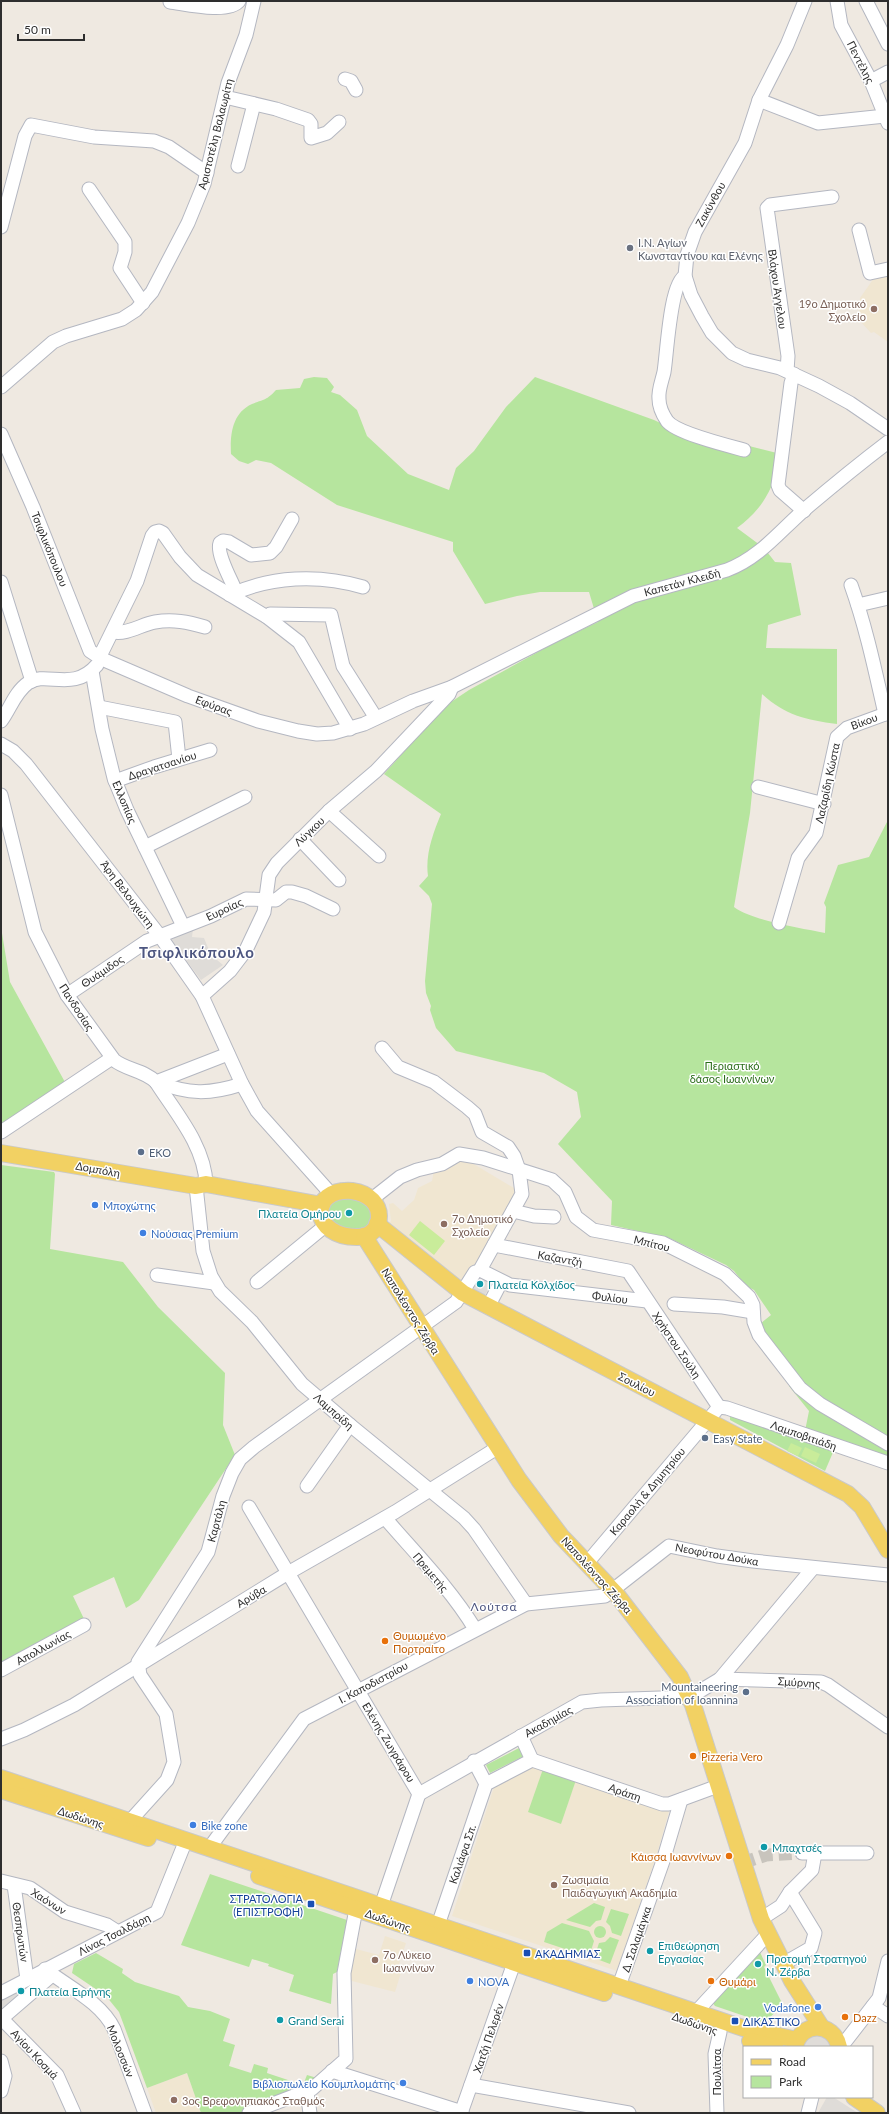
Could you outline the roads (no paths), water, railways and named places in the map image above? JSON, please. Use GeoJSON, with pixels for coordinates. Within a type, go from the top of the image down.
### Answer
{"type":"FeatureCollection","features":[{"type":"Feature","properties":{"kind":"main road","name":"Δομπόλη"},"geometry":{"type":"LineString","coordinates":[[1,1153],[201,1185],[205,1193],[325,1210]]}},
{"type":"Feature","properties":{"kind":"main road"},"geometry":{"type":"LineString","coordinates":[[352,1191],[365,1194],[372,1199],[379,1212],[377,1224],[364,1236],[345,1236],[333,1232],[325,1210],[352,1191]]}},
{"type":"Feature","properties":{"kind":"main road","name":"Σουλίου"},"geometry":{"type":"LineString","coordinates":[[377,1224],[463,1293],[852,1497],[862,1507],[888,1550]]}},
{"type":"Feature","properties":{"kind":"main road","name":"Ναπολέοντος Ζέρβα"},"geometry":{"type":"LineString","coordinates":[[364,1236],[497,1448],[519,1480],[562,1536],[612,1590],[680,1677],[690,1697],[761,1919],[805,2004],[834,2039]]}},
{"type":"Feature","properties":{"kind":"main road","name":"Δωδώνης"},"geometry":{"type":"LineString","coordinates":[[1,1778],[130,1821],[184,1844],[356,1909],[720,2032],[771,2046]]}},
{"type":"Feature","properties":{"kind":"main road","name":"Δωδώνης"},"geometry":{"type":"LineString","coordinates":[[1,1790],[184,1844],[210,1847],[736,2026],[796,2043]]}},
{"type":"Feature","properties":{"kind":"main road"},"geometry":{"type":"LineString","coordinates":[[796,2043],[808,2029],[834,2039]]}},
{"type":"Feature","properties":{"kind":"main road"},"geometry":{"type":"LineString","coordinates":[[855,2098],[877,2113]]}},
{"type":"Feature","properties":{"kind":"main road"},"geometry":{"type":"LineString","coordinates":[[870,2098],[888,2110]]}},
{"type":"Feature","properties":{"kind":"street"},"geometry":{"type":"LineString","coordinates":[[170,2],[224,8],[234,6],[239,1]]}},
{"type":"Feature","properties":{"kind":"street","name":"Αριστοτέλη Βαλαωρίτη"},"geometry":{"type":"LineString","coordinates":[[1,387],[53,342],[66,336],[116,322],[128,316],[143,303],[152,292],[181,237],[207,173],[232,69],[247,31],[254,1]]}},
{"type":"Feature","properties":{"kind":"street","name":"Ζακύνθου"},"geometry":{"type":"LineString","coordinates":[[805,1],[787,45],[759,100],[745,143],[695,232],[687,255],[685,276],[691,295],[712,333],[728,349],[739,357],[790,373],[850,403],[888,429]]}},
{"type":"Feature","properties":{"kind":"street","name":"Πεντέλης"},"geometry":{"type":"LineString","coordinates":[[836,1],[841,25],[871,81],[887,120]]}},
{"type":"Feature","properties":{"kind":"street"},"geometry":{"type":"LineString","coordinates":[[866,1],[888,44]]}},
{"type":"Feature","properties":{"kind":"street"},"geometry":{"type":"LineString","coordinates":[[871,81],[888,72]]}},
{"type":"Feature","properties":{"kind":"street"},"geometry":{"type":"LineString","coordinates":[[345,79],[350,81],[356,90]]}},
{"type":"Feature","properties":{"kind":"street"},"geometry":{"type":"LineString","coordinates":[[225,97],[308,120],[311,124],[311,138],[327,133],[339,122]]}},
{"type":"Feature","properties":{"kind":"street"},"geometry":{"type":"LineString","coordinates":[[759,100],[818,123],[887,120]]}},
{"type":"Feature","properties":{"kind":"street"},"geometry":{"type":"LineString","coordinates":[[238,166],[254,104]]}},
{"type":"Feature","properties":{"kind":"street"},"geometry":{"type":"LineString","coordinates":[[1,227],[25,136],[31,125],[94,136],[154,140],[174,151],[207,173]]}},
{"type":"Feature","properties":{"kind":"street"},"geometry":{"type":"LineString","coordinates":[[89,189],[124,242],[125,252],[120,268],[143,303]]}},
{"type":"Feature","properties":{"kind":"street","name":"Βλάχου Άγγελου"},"geometry":{"type":"LineString","coordinates":[[804,511],[780,490],[778,484],[791,382],[768,208],[770,205],[832,197]]}},
{"type":"Feature","properties":{"kind":"street"},"geometry":{"type":"LineString","coordinates":[[859,230],[870,274],[888,269]]}},
{"type":"Feature","properties":{"kind":"street"},"geometry":{"type":"LineString","coordinates":[[685,276],[679,281],[669,324],[664,369],[658,396],[660,405],[670,425],[707,439],[744,450]]}},
{"type":"Feature","properties":{"kind":"street","name":"Καπετάν Κλειδή"},"geometry":{"type":"LineString","coordinates":[[452,687],[626,599],[650,590],[727,570],[741,564],[762,550],[804,511],[888,442]]}},
{"type":"Feature","properties":{"kind":"street","name":"Τσιφλικόπουλου"},"geometry":{"type":"LineString","coordinates":[[3,443],[60,576],[87,646],[100,659]]}},
{"type":"Feature","properties":{"kind":"street"},"geometry":{"type":"LineString","coordinates":[[233,593],[220,556],[218,548],[220,543],[223,541],[229,542],[251,555],[270,553],[276,548],[292,519]]}},
{"type":"Feature","properties":{"kind":"street"},"geometry":{"type":"LineString","coordinates":[[1,721],[26,684],[32,681],[73,680],[92,671],[100,659],[113,632],[141,569],[152,536],[157,531],[163,533],[180,557],[194,572],[233,593],[299,642],[350,729]]}},
{"type":"Feature","properties":{"kind":"street"},"geometry":{"type":"LineString","coordinates":[[233,593],[251,586],[290,580],[316,579],[344,582],[362,587]]}},
{"type":"Feature","properties":{"kind":"street"},"geometry":{"type":"LineString","coordinates":[[1,582],[32,681]]}},
{"type":"Feature","properties":{"kind":"street"},"geometry":{"type":"LineString","coordinates":[[851,585],[873,658],[886,714]]}},
{"type":"Feature","properties":{"kind":"street"},"geometry":{"type":"LineString","coordinates":[[858,605],[888,598]]}},
{"type":"Feature","properties":{"kind":"street"},"geometry":{"type":"LineString","coordinates":[[267,617],[270,614],[331,615],[343,666],[376,718]]}},
{"type":"Feature","properties":{"kind":"street"},"geometry":{"type":"LineString","coordinates":[[113,632],[121,632],[147,624],[174,620],[205,627]]}},
{"type":"Feature","properties":{"kind":"street","name":"Εφύρας"},"geometry":{"type":"LineString","coordinates":[[100,659],[209,704],[278,726],[317,734],[350,729],[413,701],[452,687]]}},
{"type":"Feature","properties":{"kind":"street","name":"Ελλοπίας"},"geometry":{"type":"LineString","coordinates":[[92,671],[106,748],[115,781],[182,926]]}},
{"type":"Feature","properties":{"kind":"street","name":"Λύγκου"},"geometry":{"type":"LineString","coordinates":[[202,996],[224,978],[241,959],[262,917],[267,899],[268,880],[272,869],[329,811],[376,771],[401,747],[449,694],[452,687]]}},
{"type":"Feature","properties":{"kind":"street"},"geometry":{"type":"LineString","coordinates":[[99,707],[175,722],[179,759]]}},
{"type":"Feature","properties":{"kind":"street","name":"Βίκου"},"geometry":{"type":"LineString","coordinates":[[840,732],[858,723],[886,714]]}},
{"type":"Feature","properties":{"kind":"street","name":"Λαζαρίδη Κώστα"},"geometry":{"type":"LineString","coordinates":[[779,922],[796,862],[815,836],[824,804],[833,748],[840,732]]}},
{"type":"Feature","properties":{"kind":"street","name":"Άρη Βελουχιώτη"},"geometry":{"type":"LineString","coordinates":[[1,744],[13,751],[26,764],[160,936],[202,996],[242,1084],[261,1116],[325,1210]]}},
{"type":"Feature","properties":{"kind":"street","name":"Δραγατσανίου"},"geometry":{"type":"LineString","coordinates":[[115,781],[210,750]]}},
{"type":"Feature","properties":{"kind":"street"},"geometry":{"type":"LineString","coordinates":[[758,787],[824,804]]}},
{"type":"Feature","properties":{"kind":"street","name":"Πανδοσίας"},"geometry":{"type":"LineString","coordinates":[[1,795],[35,932],[67,995],[112,1058],[120,1065],[147,1075],[156,1082],[198,1149],[203,1164],[201,1185]]}},
{"type":"Feature","properties":{"kind":"street"},"geometry":{"type":"LineString","coordinates":[[145,848],[245,797]]}},
{"type":"Feature","properties":{"kind":"street"},"geometry":{"type":"LineString","coordinates":[[329,811],[379,856]]}},
{"type":"Feature","properties":{"kind":"street"},"geometry":{"type":"LineString","coordinates":[[300,840],[339,880]]}},
{"type":"Feature","properties":{"kind":"street","name":"Ευροίας"},"geometry":{"type":"LineString","coordinates":[[160,936],[210,916],[246,899],[278,899],[286,892],[306,896],[333,909]]}},
{"type":"Feature","properties":{"kind":"street","name":"Θυάμιδος"},"geometry":{"type":"LineString","coordinates":[[67,995],[143,944],[160,936]]}},
{"type":"Feature","properties":{"kind":"street"},"geometry":{"type":"LineString","coordinates":[[382,1048],[398,1067],[434,1082],[475,1113],[482,1132],[511,1150],[519,1170],[522,1194],[494,1245]]}},
{"type":"Feature","properties":{"kind":"street"},"geometry":{"type":"LineString","coordinates":[[156,1082],[228,1054]]}},
{"type":"Feature","properties":{"kind":"street"},"geometry":{"type":"LineString","coordinates":[[1,1132],[112,1058]]}},
{"type":"Feature","properties":{"kind":"street"},"geometry":{"type":"LineString","coordinates":[[156,1082],[181,1090],[201,1093],[215,1092],[242,1084]]}},
{"type":"Feature","properties":{"kind":"street","name":"Μπίτου"},"geometry":{"type":"LineString","coordinates":[[372,1199],[400,1177],[417,1170],[442,1164],[457,1154],[483,1158],[548,1178],[556,1182],[565,1192],[576,1217],[593,1230],[663,1243],[720,1271],[749,1297],[752,1303],[755,1326],[762,1341],[800,1388],[820,1404],[888,1444]]}},
{"type":"Feature","properties":{"kind":"street","name":"Λαμπρίδη"},"geometry":{"type":"LineString","coordinates":[[201,1185],[201,1244],[214,1283],[252,1322],[295,1376],[350,1425],[430,1489],[470,1525],[526,1604]]}},
{"type":"Feature","properties":{"kind":"street"},"geometry":{"type":"LineString","coordinates":[[257,1282],[325,1210]]}},
{"type":"Feature","properties":{"kind":"street"},"geometry":{"type":"LineString","coordinates":[[513,1211],[530,1216],[554,1217]]}},
{"type":"Feature","properties":{"kind":"street","name":"Καζαντζή"},"geometry":{"type":"LineString","coordinates":[[494,1245],[626,1270]]}},
{"type":"Feature","properties":{"kind":"street","name":"Φυλίου"},"geometry":{"type":"LineString","coordinates":[[494,1245],[480,1270],[501,1282],[510,1285],[647,1301]]}},
{"type":"Feature","properties":{"kind":"street","name":"Χρήστου Σούλη"},"geometry":{"type":"LineString","coordinates":[[626,1270],[719,1407]]}},
{"type":"Feature","properties":{"kind":"street","name":"Καρτάλη"},"geometry":{"type":"LineString","coordinates":[[137,1666],[145,1648],[208,1552],[223,1496],[237,1462],[254,1447],[420,1326],[453,1304],[463,1293],[475,1272]]}},
{"type":"Feature","properties":{"kind":"street"},"geometry":{"type":"LineString","coordinates":[[157,1275],[214,1283]]}},
{"type":"Feature","properties":{"kind":"street"},"geometry":{"type":"LineString","coordinates":[[488,1307],[501,1282]]}},
{"type":"Feature","properties":{"kind":"street"},"geometry":{"type":"LineString","coordinates":[[674,1304],[723,1307],[753,1312]]}},
{"type":"Feature","properties":{"kind":"street"},"geometry":{"type":"LineString","coordinates":[[707,1420],[719,1407]]}},
{"type":"Feature","properties":{"kind":"street","name":"Λαμποβιτιάδη"},"geometry":{"type":"LineString","coordinates":[[719,1407],[727,1408],[888,1463]]}},
{"type":"Feature","properties":{"kind":"street","name":"Καραολή & Δημητρίου"},"geometry":{"type":"LineString","coordinates":[[587,1563],[707,1420]]}},
{"type":"Feature","properties":{"kind":"street"},"geometry":{"type":"LineString","coordinates":[[307,1486],[350,1425]]}},
{"type":"Feature","properties":{"kind":"street","name":"Αρύβα"},"geometry":{"type":"LineString","coordinates":[[1,1739],[24,1730],[64,1710],[288,1573],[384,1518],[497,1448]]}},
{"type":"Feature","properties":{"kind":"street","name":"Ελένης Ζωγράφου"},"geometry":{"type":"LineString","coordinates":[[249,1507],[419,1794],[381,1906]]}},
{"type":"Feature","properties":{"kind":"street","name":"Πρεμετής"},"geometry":{"type":"LineString","coordinates":[[384,1518],[435,1575],[474,1629]]}},
{"type":"Feature","properties":{"kind":"street","name":"Νεοφύτου Δούκα"},"geometry":{"type":"LineString","coordinates":[[612,1590],[669,1546],[717,1556],[813,1568],[888,1575]]}},
{"type":"Feature","properties":{"kind":"street"},"geometry":{"type":"LineString","coordinates":[[690,1697],[720,1679],[813,1568]]}},
{"type":"Feature","properties":{"kind":"street","name":"Ι. Καποδιστρίου"},"geometry":{"type":"LineString","coordinates":[[210,1847],[299,1724],[313,1714],[474,1629],[526,1604],[599,1598],[607,1595],[612,1590]]}},
{"type":"Feature","properties":{"kind":"street","name":"Απολλωνίας"},"geometry":{"type":"LineString","coordinates":[[1,1670],[84,1624]]}},
{"type":"Feature","properties":{"kind":"street"},"geometry":{"type":"LineString","coordinates":[[130,1821],[167,1780],[174,1762],[166,1714],[140,1675],[137,1666]]}},
{"type":"Feature","properties":{"kind":"street","name":"Σμύρνης"},"geometry":{"type":"LineString","coordinates":[[720,1679],[821,1682],[828,1685],[888,1727]]}},
{"type":"Feature","properties":{"kind":"street","name":"Ακαδημίας"},"geometry":{"type":"LineString","coordinates":[[419,1794],[474,1761],[586,1701],[690,1697]]}},
{"type":"Feature","properties":{"kind":"street"},"geometry":{"type":"LineString","coordinates":[[474,1761],[486,1784],[532,1760],[521,1736]]}},
{"type":"Feature","properties":{"kind":"street","name":"Αράπη"},"geometry":{"type":"LineString","coordinates":[[532,1760],[658,1803],[669,1804],[718,1786]]}},
{"type":"Feature","properties":{"kind":"street","name":"Καλιάφα Σπ."},"geometry":{"type":"LineString","coordinates":[[438,1925],[486,1784]]}},
{"type":"Feature","properties":{"kind":"street","name":"Δ. Σαλαμάγκα"},"geometry":{"type":"LineString","coordinates":[[619,1986],[663,1861],[681,1800]]}},
{"type":"Feature","properties":{"kind":"street","name":"Λίνας Τσαλδάρη"},"geometry":{"type":"LineString","coordinates":[[48,1972],[158,1910],[184,1844]]}},
{"type":"Feature","properties":{"kind":"street"},"geometry":{"type":"LineString","coordinates":[[802,1852],[867,1853]]}},
{"type":"Feature","properties":{"kind":"street"},"geometry":{"type":"LineString","coordinates":[[761,1919],[781,1906],[790,1892],[812,1870],[815,1853]]}},
{"type":"Feature","properties":{"kind":"street","name":"Χαόνων"},"geometry":{"type":"LineString","coordinates":[[1,1881],[30,1888],[65,1912],[107,1925],[118,1932]]}},
{"type":"Feature","properties":{"kind":"street","name":"Θεσπρωτών"},"geometry":{"type":"LineString","coordinates":[[14,1885],[28,1979]]}},
{"type":"Feature","properties":{"kind":"street"},"geometry":{"type":"LineString","coordinates":[[783,1964],[811,1948],[816,1932],[790,1892]]}},
{"type":"Feature","properties":{"kind":"street"},"geometry":{"type":"LineString","coordinates":[[249,2113],[307,2092],[347,2056],[344,1973],[356,1909]]}},
{"type":"Feature","properties":{"kind":"street"},"geometry":{"type":"LineString","coordinates":[[696,2012],[768,1934]]}},
{"type":"Feature","properties":{"kind":"street"},"geometry":{"type":"LineString","coordinates":[[834,2039],[859,2025],[873,2006],[882,1990],[888,1961]]}},
{"type":"Feature","properties":{"kind":"street","name":"Χατζή Πελερέν"},"geometry":{"type":"LineString","coordinates":[[462,2113],[514,1963]]}},
{"type":"Feature","properties":{"kind":"street"},"geometry":{"type":"LineString","coordinates":[[1,1993],[28,1979],[48,1972]]}},
{"type":"Feature","properties":{"kind":"street"},"geometry":{"type":"LineString","coordinates":[[1,2019],[48,1972]]}},
{"type":"Feature","properties":{"kind":"street","name":"Μολοσσών"},"geometry":{"type":"LineString","coordinates":[[48,1972],[90,2002],[108,2018],[114,2029],[145,2113]]}},
{"type":"Feature","properties":{"kind":"street"},"geometry":{"type":"LineString","coordinates":[[873,2006],[888,2016]]}},
{"type":"Feature","properties":{"kind":"street","name":"Αγίου Κοσμά"},"geometry":{"type":"LineString","coordinates":[[1,2019],[57,2075],[74,2113]]}},
{"type":"Feature","properties":{"kind":"street","name":"Πουλίτσα"},"geometry":{"type":"LineString","coordinates":[[717,2113],[715,2054],[720,2032]]}},
{"type":"Feature","properties":{"kind":"street"},"geometry":{"type":"LineString","coordinates":[[1,2061],[5,2076],[1,2091]]}},
{"type":"Feature","properties":{"kind":"street"},"geometry":{"type":"LineString","coordinates":[[332,2071],[462,2113]]}},
{"type":"Feature","properties":{"kind":"street"},"geometry":{"type":"LineString","coordinates":[[471,2085],[629,2113]]}},
{"type":"Feature","properties":{"kind":"street"},"geometry":{"type":"LineString","coordinates":[[307,2092],[310,2113]]}},
{"type":"Feature","properties":{"kind":"street"},"geometry":{"type":"LineString","coordinates":[[808,2113],[812,2098]]}},
{"type":"Feature","properties":{"kind":"tunnel"},"geometry":{"type":"LineString","coordinates":[[742,1863],[766,1855],[802,1853]]}},
{"type":"Feature","properties":{"kind":"place","name":"Ι.Ν. Αγίων Κωνσταντίνου και Ελένης"},"geometry":{"type":"Point","coordinates":[630,248]}},
{"type":"Feature","properties":{"kind":"place","name":"19ο Δημοτικό Σχολείο"},"geometry":{"type":"Point","coordinates":[874,309]}},
{"type":"Feature","properties":{"kind":"place","name":"EKO"},"geometry":{"type":"Point","coordinates":[141,1152]}},
{"type":"Feature","properties":{"kind":"place","name":"Μποχώτης"},"geometry":{"type":"Point","coordinates":[95,1205]}},
{"type":"Feature","properties":{"kind":"place","name":"Πλατεία Ομήρου"},"geometry":{"type":"Point","coordinates":[349,1213]}},
{"type":"Feature","properties":{"kind":"place","name":"7ο Δημοτικό Σχολείο"},"geometry":{"type":"Point","coordinates":[444,1224]}},
{"type":"Feature","properties":{"kind":"place","name":"Νούσιας Premium"},"geometry":{"type":"Point","coordinates":[143,1233]}},
{"type":"Feature","properties":{"kind":"place","name":"Πλατεία Κολχίδος"},"geometry":{"type":"Point","coordinates":[480,1284]}},
{"type":"Feature","properties":{"kind":"place","name":"Easy State"},"geometry":{"type":"Point","coordinates":[705,1438]}},
{"type":"Feature","properties":{"kind":"place","name":"Θυμωμένο Πορτραίτο"},"geometry":{"type":"Point","coordinates":[385,1641]}},
{"type":"Feature","properties":{"kind":"place","name":"Mountaineering Association of Ioannina"},"geometry":{"type":"Point","coordinates":[746,1692]}},
{"type":"Feature","properties":{"kind":"place","name":"Pizzeria Vero"},"geometry":{"type":"Point","coordinates":[693,1756]}},
{"type":"Feature","properties":{"kind":"place","name":"Bike zone"},"geometry":{"type":"Point","coordinates":[193,1825]}},
{"type":"Feature","properties":{"kind":"place","name":"Μπαχτσές"},"geometry":{"type":"Point","coordinates":[764,1847]}},
{"type":"Feature","properties":{"kind":"place","name":"Κάισσα Ιωαννίνων"},"geometry":{"type":"Point","coordinates":[729,1856]}},
{"type":"Feature","properties":{"kind":"place","name":"Ζωσιμαία Παιδαγωγική Ακαδημία"},"geometry":{"type":"Point","coordinates":[554,1885]}},
{"type":"Feature","properties":{"kind":"place","name":"ΣΤΡΑΤΟΛΟΓΙΑ (ΕΠΙΣΤΡΟΦΗ)"},"geometry":{"type":"Point","coordinates":[311,1904]}},
{"type":"Feature","properties":{"kind":"place","name":"Επιθεώρηση Εργασίας"},"geometry":{"type":"Point","coordinates":[650,1951]}},
{"type":"Feature","properties":{"kind":"place","name":"ΑΚΑΔΗΜΙΑΣ"},"geometry":{"type":"Point","coordinates":[527,1953]}},
{"type":"Feature","properties":{"kind":"place","name":"7ο Λύκειο Ιωαννίνων"},"geometry":{"type":"Point","coordinates":[375,1960]}},
{"type":"Feature","properties":{"kind":"place","name":"Προτομή Στρατηγού Ν. Ζέρβα"},"geometry":{"type":"Point","coordinates":[758,1964]}},
{"type":"Feature","properties":{"kind":"place","name":"NOVA"},"geometry":{"type":"Point","coordinates":[470,1981]}},
{"type":"Feature","properties":{"kind":"place","name":"Θυμάρι"},"geometry":{"type":"Point","coordinates":[711,1981]}},
{"type":"Feature","properties":{"kind":"place","name":"Πλατεία Ειρήνης"},"geometry":{"type":"Point","coordinates":[21,1991]}},
{"type":"Feature","properties":{"kind":"place","name":"Vodafone"},"geometry":{"type":"Point","coordinates":[818,2007]}},
{"type":"Feature","properties":{"kind":"place","name":"Dazz"},"geometry":{"type":"Point","coordinates":[845,2017]}},
{"type":"Feature","properties":{"kind":"place","name":"Grand Serai"},"geometry":{"type":"Point","coordinates":[280,2020]}},
{"type":"Feature","properties":{"kind":"place","name":"ΔΙΚΑΣΤΙΚΟ"},"geometry":{"type":"Point","coordinates":[735,2021]}},
{"type":"Feature","properties":{"kind":"place","name":"Βιβλιοπωλείο Κουμπλομάτης"},"geometry":{"type":"Point","coordinates":[403,2083]}},
{"type":"Feature","properties":{"kind":"place","name":"3ος Βρεφονηπιακός Σταθμός"},"geometry":{"type":"Point","coordinates":[174,2100]}},
{"type":"Feature","properties":{"kind":"district","name":"Τσιφλικόπουλο"},"geometry":{"type":"Point","coordinates":[197,952]}},
{"type":"Feature","properties":{"kind":"district","name":"Λούτσα"},"geometry":{"type":"Point","coordinates":[494,1606]}},
{"type":"Feature","properties":{"kind":"park label","name":"Περιαστικό δάσος Ιωαννίνων"},"geometry":{"type":"Point","coordinates":[732,1071]}}]}
